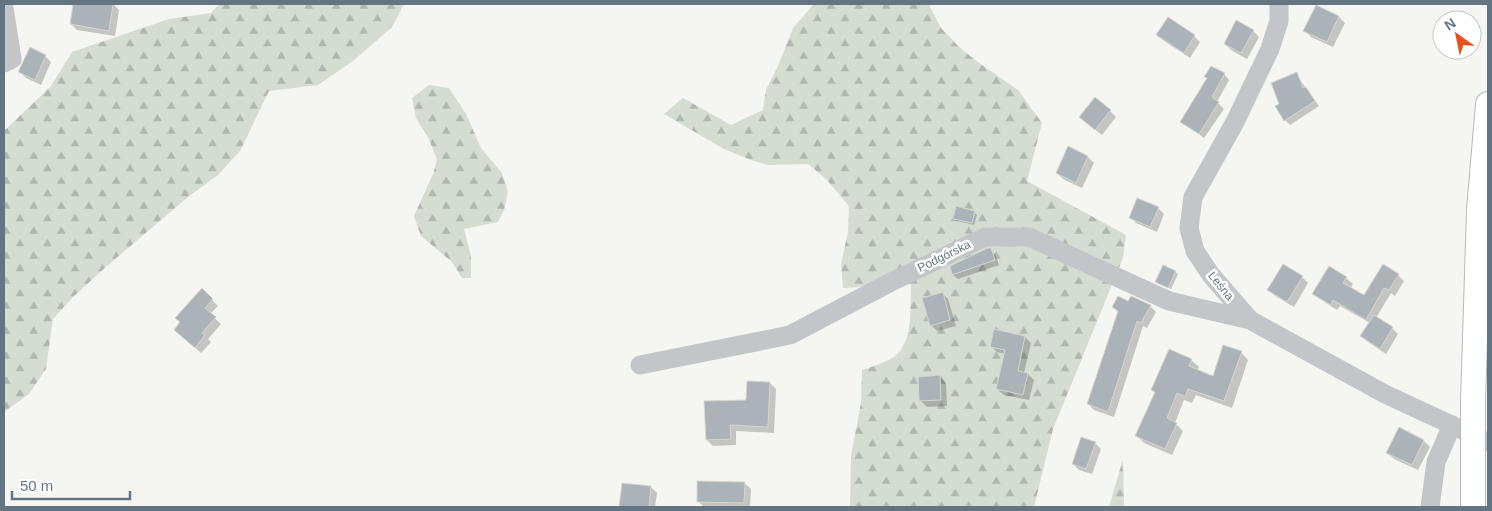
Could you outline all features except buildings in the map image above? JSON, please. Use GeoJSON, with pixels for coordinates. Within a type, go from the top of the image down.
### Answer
{"type":"FeatureCollection","features":[{"type":"Feature","properties":{"kind":"main road"},"geometry":{"type":"LineString","coordinates":[[1473,507],[1473,402],[1479,210],[1488,104]]}},
{"type":"Feature","properties":{"kind":"street","name":"Leśna"},"geometry":{"type":"LineString","coordinates":[[1279,4],[1279,22],[1270,48],[1235,122],[1193,197],[1189,228],[1194,251],[1250,320],[1385,394],[1488,442]]}},
{"type":"Feature","properties":{"kind":"street"},"geometry":{"type":"LineString","coordinates":[[4,8],[12,58],[4,63]]}},
{"type":"Feature","properties":{"kind":"street","name":"Podgórska"},"geometry":{"type":"LineString","coordinates":[[640,365],[790,335],[984,236],[1029,237],[1169,301],[1250,320]]}},
{"type":"Feature","properties":{"kind":"street"},"geometry":{"type":"LineString","coordinates":[[1430,507],[1436,462],[1452,426]]}},
{"type":"Feature","properties":{"kind":"green space"},"geometry":{"type":"Polygon","coordinates":[[[219,4],[404,4],[392,27],[353,61],[318,85],[269,91],[240,151],[218,175],[188,197],[107,266],[73,297],[53,319],[46,369],[29,394],[4,412],[4,131],[51,86],[72,52],[169,19],[211,13],[219,4]]]}},
{"type":"Feature","properties":{"kind":"green space"},"geometry":{"type":"Polygon","coordinates":[[[814,4],[930,4],[941,28],[958,46],[979,63],[1018,90],[1042,123],[1027,181],[1126,235],[1123,258],[1053,429],[1034,507],[850,507],[851,456],[861,403],[862,370],[894,357],[905,343],[911,309],[911,284],[843,288],[841,264],[848,232],[849,206],[827,180],[808,164],[768,165],[751,160],[724,149],[664,114],[683,98],[731,125],[763,110],[766,90],[793,28],[814,4]]]}},
{"type":"Feature","properties":{"kind":"green space"},"geometry":{"type":"Polygon","coordinates":[[[429,85],[449,88],[466,114],[481,148],[502,173],[508,192],[504,210],[498,222],[464,229],[471,256],[471,278],[462,278],[452,262],[421,236],[414,216],[433,174],[437,160],[429,139],[416,118],[412,98],[429,85]]]}},
{"type":"Feature","properties":{"kind":"green space"},"geometry":{"type":"Polygon","coordinates":[[[1123,459],[1124,507],[1109,507],[1123,459]]]}}]}
